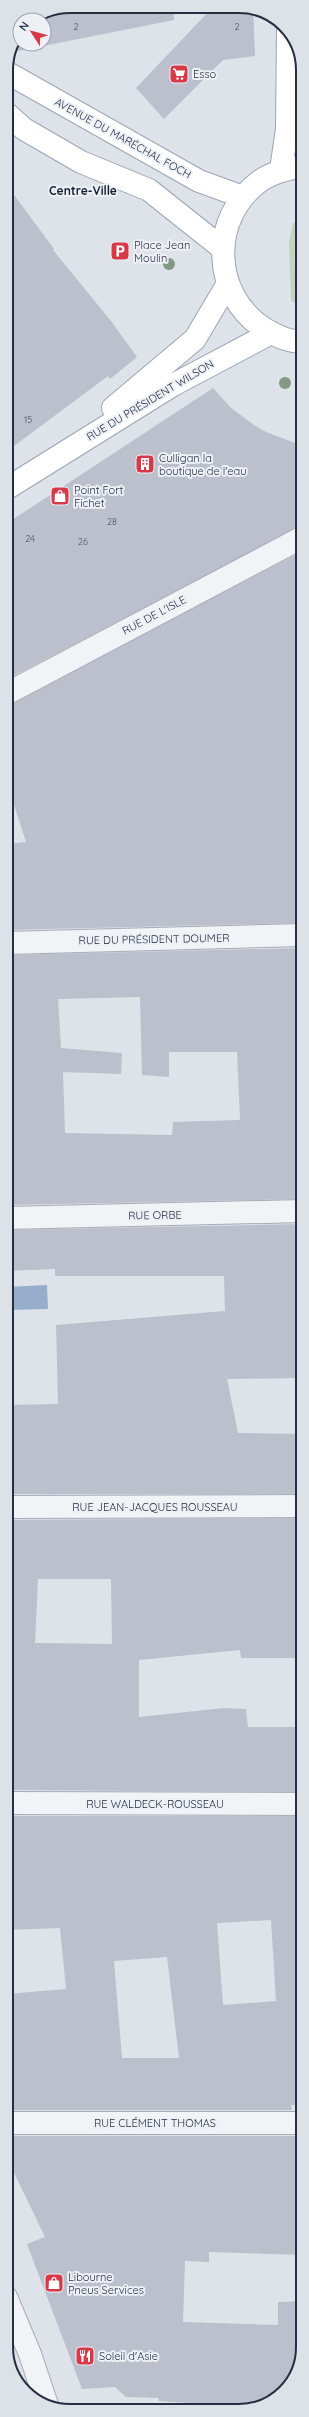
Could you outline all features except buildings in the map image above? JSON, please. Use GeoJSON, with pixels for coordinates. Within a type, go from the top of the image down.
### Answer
{"type":"FeatureCollection","features":[{"type":"Feature","properties":{"kind":"main road"},"geometry":{"type":"LineString","coordinates":[[281,170],[288,123],[288,41]]}},
{"type":"Feature","properties":{"kind":"main road","name":"AVENUE DU MARÉCHAL FOCH"},"geometry":{"type":"LineString","coordinates":[[13,76],[199,181],[243,197]]}},
{"type":"Feature","properties":{"kind":"main road"},"geometry":{"type":"LineString","coordinates":[[13,120],[24,129],[81,162],[149,190],[222,248]]}},
{"type":"Feature","properties":{"kind":"main road"},"geometry":{"type":"LineString","coordinates":[[296,167],[281,170],[260,181],[243,197],[233,213],[226,230],[222,248],[223,267],[227,285],[238,305],[252,321],[271,334],[296,340]]}},
{"type":"Feature","properties":{"kind":"main road","name":"RUE DU PRÉSIDENT WILSON"},"geometry":{"type":"LineString","coordinates":[[32,472],[160,370],[195,339],[227,285]]}},
{"type":"Feature","properties":{"kind":"main road","name":"RUE DU PRÉSIDENT WILSON"},"geometry":{"type":"LineString","coordinates":[[13,484],[173,385],[271,334]]}},
{"type":"Feature","properties":{"kind":"street","name":"RUE DE L'ISLE"},"geometry":{"type":"LineString","coordinates":[[13,690],[296,541]]}},
{"type":"Feature","properties":{"kind":"street","name":"RUE DU PRÉSIDENT DOUMER"},"geometry":{"type":"LineString","coordinates":[[13,943],[296,935]]}},
{"type":"Feature","properties":{"kind":"street","name":"RUE ORBE"},"geometry":{"type":"LineString","coordinates":[[13,1218],[296,1211]]}},
{"type":"Feature","properties":{"kind":"street","name":"RUE JEAN-JACQUES ROUSSEAU"},"geometry":{"type":"LineString","coordinates":[[13,1507],[296,1506]]}},
{"type":"Feature","properties":{"kind":"street","name":"RUE WALDECK-ROUSSEAU"},"geometry":{"type":"LineString","coordinates":[[13,1804],[296,1804]]}},
{"type":"Feature","properties":{"kind":"street","name":"RUE CLÉMENT THOMAS"},"geometry":{"type":"LineString","coordinates":[[13,2123],[296,2123]]}},
{"type":"Feature","properties":{"kind":"street"},"geometry":{"type":"LineString","coordinates":[[13,2314],[30,2354],[45,2398]]}},
{"type":"Feature","properties":{"kind":"green space"},"geometry":{"type":"Polygon","coordinates":[[[296,222],[296,303],[291,301],[289,242],[293,223],[296,222]]]}},
{"type":"Feature","properties":{"kind":"water"},"geometry":{"type":"Polygon","coordinates":[[[47,1285],[48,1309],[13,1310],[13,1287],[47,1285]]]}},
{"type":"Feature","properties":{"kind":"place","name":"Esso"},"geometry":{"type":"Point","coordinates":[179,74]}},
{"type":"Feature","properties":{"kind":"place","name":"Place Jean Moulin"},"geometry":{"type":"Point","coordinates":[120,251]}},
{"type":"Feature","properties":{"kind":"place","name":"Culligan la boutique de l'eau"},"geometry":{"type":"Point","coordinates":[145,464]}},
{"type":"Feature","properties":{"kind":"place","name":"Point Fort Fichet"},"geometry":{"type":"Point","coordinates":[60,496]}},
{"type":"Feature","properties":{"kind":"place","name":"Libourne Pneus Services"},"geometry":{"type":"Point","coordinates":[54,2283]}},
{"type":"Feature","properties":{"kind":"place","name":"Soleil d'Asie"},"geometry":{"type":"Point","coordinates":[85,2356]}},
{"type":"Feature","properties":{"kind":"district","name":"Centre-Ville"},"geometry":{"type":"Point","coordinates":[83,190]}}]}
